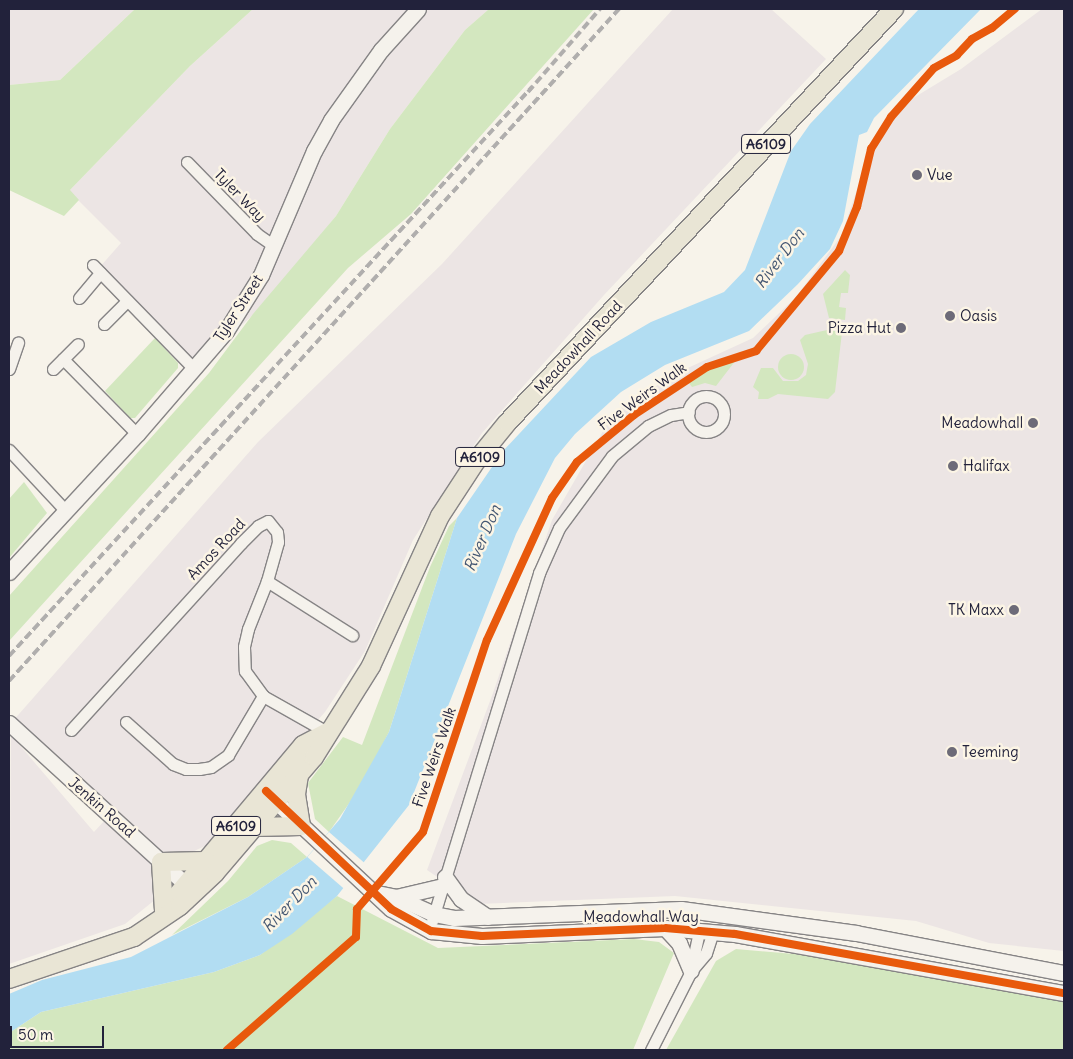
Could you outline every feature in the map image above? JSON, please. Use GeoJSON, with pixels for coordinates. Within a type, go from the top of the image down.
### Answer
{"type":"FeatureCollection","features":[{"type":"Feature","properties":{"kind":"main road","name":"Meadowhall Road"},"geometry":{"type":"LineString","coordinates":[[190,889],[206,861],[270,796],[299,776],[371,666],[440,516],[476,461],[507,423],[894,9]]}},
{"type":"Feature","properties":{"kind":"main road","name":"Meadowhall Road"},"geometry":{"type":"LineString","coordinates":[[9,979],[113,946],[134,937],[190,889],[253,827],[270,796],[303,746],[327,732]]}},
{"type":"Feature","properties":{"kind":"main road"},"geometry":{"type":"LineString","coordinates":[[253,827],[279,824],[306,831],[296,794],[299,776]]}},
{"type":"Feature","properties":{"kind":"main road"},"geometry":{"type":"LineString","coordinates":[[159,917],[161,862],[206,861]]}},
{"type":"Feature","properties":{"kind":"street","name":"Tyler Street"},"geometry":{"type":"LineString","coordinates":[[9,572],[137,434],[194,369],[244,304],[274,246],[314,151],[331,120],[381,50],[418,9]]}},
{"type":"Feature","properties":{"kind":"street","name":"Tyler Way"},"geometry":{"type":"LineString","coordinates":[[187,162],[257,234],[274,246]]}},
{"type":"Feature","properties":{"kind":"street"},"geometry":{"type":"LineString","coordinates":[[79,298],[96,269],[194,369]]}},
{"type":"Feature","properties":{"kind":"street"},"geometry":{"type":"LineString","coordinates":[[104,324],[127,301]]}},
{"type":"Feature","properties":{"kind":"street"},"geometry":{"type":"LineString","coordinates":[[9,369],[18,343]]}},
{"type":"Feature","properties":{"kind":"street"},"geometry":{"type":"LineString","coordinates":[[54,370],[78,344]]}},
{"type":"Feature","properties":{"kind":"street"},"geometry":{"type":"LineString","coordinates":[[63,359],[137,434]]}},
{"type":"Feature","properties":{"kind":"street"},"geometry":{"type":"LineString","coordinates":[[429,930],[539,573],[559,528],[612,456],[648,426],[671,415],[688,412]]}},
{"type":"Feature","properties":{"kind":"street"},"geometry":{"type":"LineString","coordinates":[[9,450],[65,510]]}},
{"type":"Feature","properties":{"kind":"street","name":"Amos Road"},"geometry":{"type":"LineString","coordinates":[[71,730],[258,526],[268,521],[277,532],[278,542],[267,581],[248,628],[243,659],[249,679],[263,696],[327,732]]}},
{"type":"Feature","properties":{"kind":"street"},"geometry":{"type":"LineString","coordinates":[[267,581],[352,635]]}},
{"type":"Feature","properties":{"kind":"street"},"geometry":{"type":"LineString","coordinates":[[126,722],[173,764],[186,769],[199,770],[210,767],[228,755],[263,696]]}},
{"type":"Feature","properties":{"kind":"street","name":"Jenkin Road"},"geometry":{"type":"LineString","coordinates":[[9,723],[190,889]]}},
{"type":"Feature","properties":{"kind":"street","name":"Meadowhall Way"},"geometry":{"type":"LineString","coordinates":[[270,796],[306,831],[377,893],[391,909],[429,930],[482,936],[665,928],[706,931],[947,971],[1064,993]]}},
{"type":"Feature","properties":{"kind":"street"},"geometry":{"type":"LineString","coordinates":[[396,897],[444,881]]}},
{"type":"Feature","properties":{"kind":"street"},"geometry":{"type":"LineString","coordinates":[[444,881],[461,899],[488,917]]}},
{"type":"Feature","properties":{"kind":"street","name":"Meadowhall Way"},"geometry":{"type":"LineString","coordinates":[[377,893],[396,897],[434,914],[454,918],[618,909],[709,912],[856,933],[1064,973]]}},
{"type":"Feature","properties":{"kind":"street"},"geometry":{"type":"LineString","coordinates":[[651,1050],[691,970],[706,953],[706,931],[709,912]]}},
{"type":"Feature","properties":{"kind":"street"},"geometry":{"type":"LineString","coordinates":[[665,928],[682,948],[691,970]]}},
{"type":"Feature","properties":{"kind":"street"},"geometry":{"type":"LineString","coordinates":[[942,950],[947,971]]}},
{"type":"Feature","properties":{"kind":"street"},"geometry":{"type":"LineString","coordinates":[[947,971],[961,953]]}},
{"type":"Feature","properties":{"kind":"shaded area"},"geometry":{"type":"Polygon","coordinates":[[[9,9],[135,9],[60,80],[9,85],[9,9]]]}},
{"type":"Feature","properties":{"kind":"shaded area"},"geometry":{"type":"Polygon","coordinates":[[[253,9],[489,9],[465,30],[390,129],[336,216],[268,301],[194,369],[99,268],[121,243],[69,191],[190,66],[253,9]]]}},
{"type":"Feature","properties":{"kind":"shaded area"},"geometry":{"type":"Polygon","coordinates":[[[673,9],[771,9],[826,59],[604,295],[482,433],[413,540],[365,651],[325,712],[207,845],[190,853],[172,851],[151,874],[156,899],[125,924],[9,964],[11,735],[94,832],[105,820],[12,722],[258,442],[442,264],[673,9]]]}},
{"type":"Feature","properties":{"kind":"shaded area"},"geometry":{"type":"Polygon","coordinates":[[[1042,9],[1064,9],[1064,951],[989,943],[916,921],[675,896],[477,904],[427,870],[493,693],[552,520],[614,412],[679,372],[753,338],[796,297],[841,236],[867,161],[887,125],[910,100],[961,69],[1042,9]]]}},
{"type":"Feature","properties":{"kind":"green space"},"geometry":{"type":"Polygon","coordinates":[[[135,9],[253,9],[190,66],[70,190],[79,200],[64,216],[9,190],[9,85],[60,80],[135,9]]]}},
{"type":"Feature","properties":{"kind":"green space"},"geometry":{"type":"Polygon","coordinates":[[[489,9],[594,9],[411,214],[348,268],[9,641],[9,596],[209,373],[253,314],[336,216],[390,129],[465,30],[489,9]]]}},
{"type":"Feature","properties":{"kind":"green space"},"geometry":{"type":"Polygon","coordinates":[[[845,270],[850,275],[848,293],[841,293],[839,307],[846,308],[845,320],[829,318],[823,294],[845,270]]]}},
{"type":"Feature","properties":{"kind":"green space"},"geometry":{"type":"Polygon","coordinates":[[[827,330],[842,332],[835,392],[828,399],[778,394],[768,399],[758,399],[759,392],[753,387],[761,368],[773,368],[783,381],[798,381],[806,375],[808,364],[800,340],[805,335],[827,330]]]}},
{"type":"Feature","properties":{"kind":"green space"},"geometry":{"type":"Polygon","coordinates":[[[155,338],[178,363],[178,368],[135,418],[130,418],[105,391],[155,338]]]}},
{"type":"Feature","properties":{"kind":"green space"},"geometry":{"type":"Polygon","coordinates":[[[791,354],[801,357],[804,367],[801,377],[791,380],[781,377],[778,367],[781,357],[791,354]]]}},
{"type":"Feature","properties":{"kind":"green space"},"geometry":{"type":"Polygon","coordinates":[[[736,360],[716,386],[705,383],[692,387],[689,383],[708,370],[736,360]]]}},
{"type":"Feature","properties":{"kind":"green space"},"geometry":{"type":"Polygon","coordinates":[[[24,482],[47,513],[9,558],[9,499],[24,482]]]}},
{"type":"Feature","properties":{"kind":"green space"},"geometry":{"type":"Polygon","coordinates":[[[457,518],[389,732],[362,785],[329,832],[315,819],[308,783],[343,737],[362,745],[430,567],[449,526],[457,518]]]}},
{"type":"Feature","properties":{"kind":"green space"},"geometry":{"type":"Polygon","coordinates":[[[272,840],[291,843],[307,857],[248,897],[172,935],[228,881],[257,846],[272,840]]]}},
{"type":"Feature","properties":{"kind":"green space"},"geometry":{"type":"Polygon","coordinates":[[[337,896],[438,948],[634,939],[659,942],[674,953],[633,1050],[9,1050],[9,1033],[41,1012],[214,972],[260,955],[337,896]]]}},
{"type":"Feature","properties":{"kind":"green space"},"geometry":{"type":"Polygon","coordinates":[[[736,949],[806,955],[983,985],[1064,1002],[1064,1050],[666,1050],[716,961],[736,949]]]}},
{"type":"Feature","properties":{"kind":"water","name":"River Don"},"geometry":{"type":"Polygon","coordinates":[[[919,9],[981,9],[874,118],[867,132],[859,135],[843,221],[830,249],[798,284],[749,331],[665,365],[621,392],[575,434],[555,458],[516,534],[409,805],[337,896],[292,934],[260,955],[214,972],[41,1012],[9,1033],[9,994],[42,980],[131,957],[248,897],[307,857],[340,819],[389,732],[457,518],[503,451],[591,357],[651,322],[724,292],[745,270],[791,151],[810,124],[919,9]]]}},
{"type":"Feature","properties":{"kind":"pier"},"geometry":{"type":"Polygon","coordinates":[[[329,832],[366,864],[344,889],[307,857],[329,832]]]}},
{"type":"Feature","properties":{"kind":"railway"},"geometry":{"type":"LineString","coordinates":[[528,92],[600,9]]}},
{"type":"Feature","properties":{"kind":"railway"},"geometry":{"type":"LineString","coordinates":[[9,681],[619,9]]}},
{"type":"Feature","properties":{"kind":"railway"},"geometry":{"type":"LineString","coordinates":[[9,656],[532,87]]}},
{"type":"Feature","properties":{"kind":"cycle path","name":"Five Weirs Walk"},"geometry":{"type":"LineString","coordinates":[[227,1050],[356,937],[357,909],[423,832],[487,640],[552,498],[577,462],[634,415],[707,367],[756,351],[839,251],[857,207],[871,149],[891,117],[934,68],[957,55],[972,39],[992,28],[1015,9]]}},
{"type":"Feature","properties":{"kind":"cycle path"},"geometry":{"type":"LineString","coordinates":[[266,791],[391,909],[431,931],[482,936],[665,928],[735,934],[1064,993]]}},
{"type":"Feature","properties":{"kind":"place","name":"Vue"},"geometry":{"type":"Point","coordinates":[917,175]}},
{"type":"Feature","properties":{"kind":"place","name":"Oasis"},"geometry":{"type":"Point","coordinates":[950,316]}},
{"type":"Feature","properties":{"kind":"place","name":"Pizza Hut"},"geometry":{"type":"Point","coordinates":[901,328]}},
{"type":"Feature","properties":{"kind":"place","name":"Meadowhall"},"geometry":{"type":"Point","coordinates":[1033,423]}},
{"type":"Feature","properties":{"kind":"place","name":"Halifax"},"geometry":{"type":"Point","coordinates":[953,466]}},
{"type":"Feature","properties":{"kind":"place","name":"TK Maxx"},"geometry":{"type":"Point","coordinates":[1014,610]}},
{"type":"Feature","properties":{"kind":"place","name":"Teeming"},"geometry":{"type":"Point","coordinates":[952,752]}}]}
